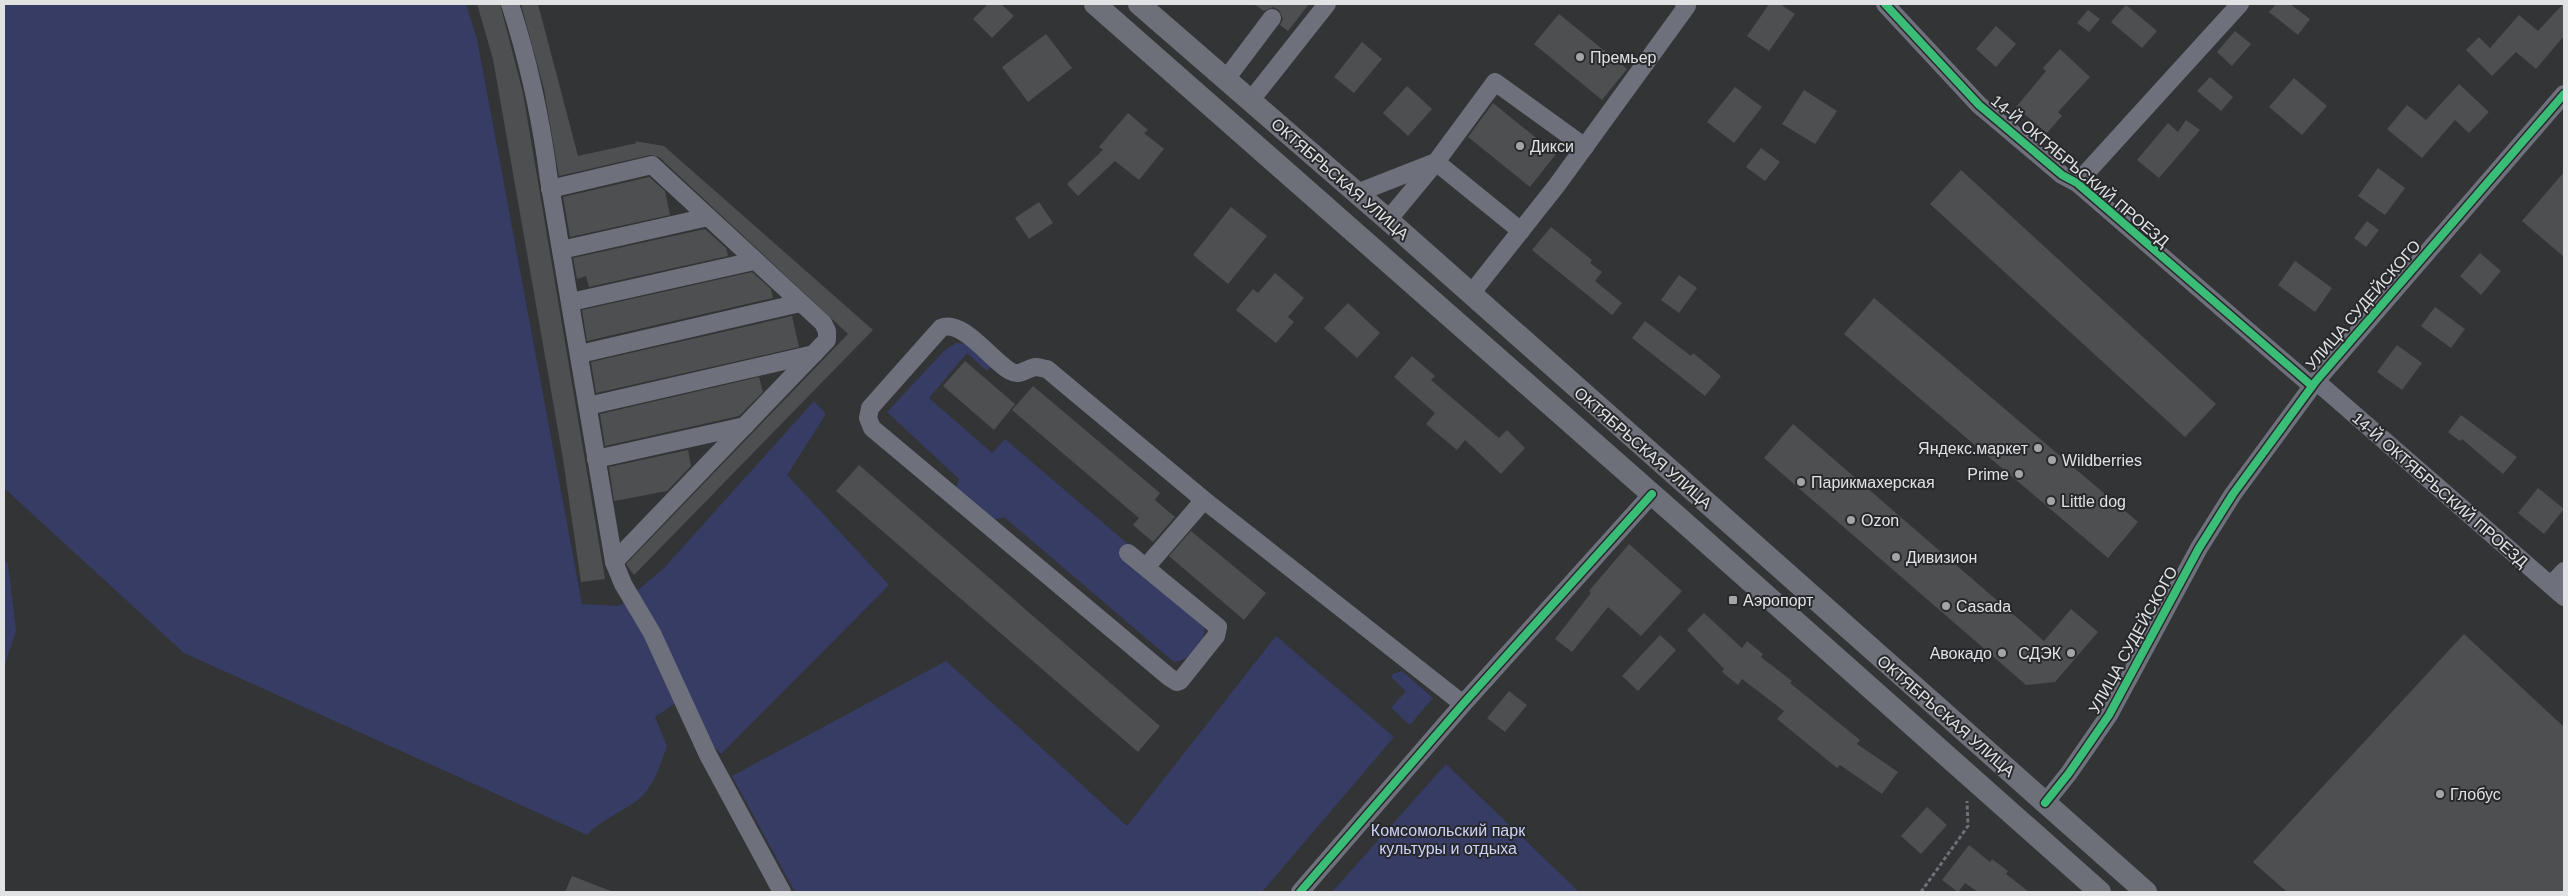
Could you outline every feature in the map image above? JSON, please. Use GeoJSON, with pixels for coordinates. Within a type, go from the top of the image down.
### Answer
{"type":"FeatureCollection","features":[{"type":"Feature","properties":{"kind":"main road","name":"ОКТЯБРЬСКАЯ УЛИЦА"},"geometry":{"type":"LineString","coordinates":[[1095,4],[1652,494],[2100,892]]}},
{"type":"Feature","properties":{"kind":"main road","name":"ОКТЯБРЬСКАЯ УЛИЦА"},"geometry":{"type":"LineString","coordinates":[[1139,4],[1388,220],[1470,295],[2146,892]]}},
{"type":"Feature","properties":{"kind":"main road"},"geometry":{"type":"LineString","coordinates":[[1652,494],[1670,472]]}},
{"type":"Feature","properties":{"kind":"main road","name":"УЛИЦА СУДЕЙСКОГО"},"geometry":{"type":"LineString","coordinates":[[2026,826],[2045,803]]}},
{"type":"Feature","properties":{"kind":"street"},"geometry":{"type":"LineString","coordinates":[[510,4],[524,47],[534,92],[614,562],[623,584],[652,633],[708,755],[782,892]]}},
{"type":"Feature","properties":{"kind":"street"},"geometry":{"type":"LineString","coordinates":[[1251,100],[1327,4]]}},
{"type":"Feature","properties":{"kind":"street"},"geometry":{"type":"LineString","coordinates":[[1470,295],[1585,147],[1687,6],[1684,4]]}},
{"type":"Feature","properties":{"kind":"street","name":"14-Й ОКТЯБРЬСКИЙ ПРОЕЗД"},"geometry":{"type":"LineString","coordinates":[[1886,4],[1979,105],[2314,383],[2558,592]]}},
{"type":"Feature","properties":{"kind":"street"},"geometry":{"type":"LineString","coordinates":[[2076,184],[2240,4]]}},
{"type":"Feature","properties":{"kind":"street"},"geometry":{"type":"LineString","coordinates":[[1226,79],[1272,18]]}},
{"type":"Feature","properties":{"kind":"street"},"geometry":{"type":"LineString","coordinates":[[1388,220],[1436,162],[1495,82],[1585,147]]}},
{"type":"Feature","properties":{"kind":"street","name":"УЛИЦА СУДЕЙСКОГО"},"geometry":{"type":"LineString","coordinates":[[2045,803],[2069,773],[2109,715],[2199,548],[2233,494],[2314,383],[2564,94]]}},
{"type":"Feature","properties":{"kind":"street"},"geometry":{"type":"LineString","coordinates":[[1357,193],[1436,162]]}},
{"type":"Feature","properties":{"kind":"street"},"geometry":{"type":"LineString","coordinates":[[1436,162],[1521,231]]}},
{"type":"Feature","properties":{"kind":"street"},"geometry":{"type":"LineString","coordinates":[[550,189],[652,165],[823,323],[827,331],[827,340],[614,562]]}},
{"type":"Feature","properties":{"kind":"street"},"geometry":{"type":"LineString","coordinates":[[561,250],[708,217]]}},
{"type":"Feature","properties":{"kind":"street"},"geometry":{"type":"LineString","coordinates":[[571,302],[754,261]]}},
{"type":"Feature","properties":{"kind":"street"},"geometry":{"type":"LineString","coordinates":[[580,354],[800,302]]}},
{"type":"Feature","properties":{"kind":"street"},"geometry":{"type":"LineString","coordinates":[[1128,553],[1218,629],[1216,636],[1180,681],[1175,681],[1169,677],[872,428],[868,418],[870,408],[941,328],[954,325],[1009,371],[1022,373],[1036,367],[1047,369],[1204,500],[1463,704]]}},
{"type":"Feature","properties":{"kind":"street"},"geometry":{"type":"LineString","coordinates":[[588,406],[814,354]]}},
{"type":"Feature","properties":{"kind":"street"},"geometry":{"type":"LineString","coordinates":[[596,458],[745,426]]}},
{"type":"Feature","properties":{"kind":"street"},"geometry":{"type":"LineString","coordinates":[[1300,892],[1463,704],[1652,494]]}},
{"type":"Feature","properties":{"kind":"street"},"geometry":{"type":"LineString","coordinates":[[1146,567],[1204,500]]}},
{"type":"Feature","properties":{"kind":"street"},"geometry":{"type":"LineString","coordinates":[[2558,592],[2564,571]]}},
{"type":"Feature","properties":{"kind":"path"},"geometry":{"type":"LineString","coordinates":[[1921,892],[1968,826],[1967,798]]}},
{"type":"Feature","properties":{"kind":"green space"},"geometry":{"type":"Polygon","coordinates":[[[4,4],[466,4],[477,39],[582,604],[619,606],[664,568],[814,401],[826,414],[787,475],[889,585],[721,754],[674,704],[655,717],[667,746],[659,769],[647,791],[635,802],[604,821],[587,835],[184,653],[4,488],[4,4]]]}},
{"type":"Feature","properties":{"kind":"green space"},"geometry":{"type":"Polygon","coordinates":[[[956,343],[965,344],[992,365],[987,371],[967,353],[929,398],[992,453],[1005,439],[1129,545],[1204,627],[1203,639],[1191,655],[1174,662],[1004,517],[989,521],[955,492],[959,479],[887,412],[944,351],[956,343]]]}},
{"type":"Feature","properties":{"kind":"green space"},"geometry":{"type":"Polygon","coordinates":[[[4,560],[8,564],[16,631],[4,667],[4,560]]]}},
{"type":"Feature","properties":{"kind":"green space"},"geometry":{"type":"Polygon","coordinates":[[[1276,636],[1394,737],[1262,892],[795,892],[732,776],[946,661],[1127,826],[1276,636]]]}},
{"type":"Feature","properties":{"kind":"green space"},"geometry":{"type":"Polygon","coordinates":[[[1402,671],[1433,698],[1410,725],[1391,708],[1406,691],[1391,677],[1393,674],[1402,671]]]}},
{"type":"Feature","properties":{"kind":"green space","name":"Комсомольский парк культуры и отдыха"},"geometry":{"type":"Polygon","coordinates":[[[1446,764],[1579,892],[1332,892],[1446,764]]]}},
{"type":"Feature","properties":{"kind":"building"},"geometry":{"type":"Polygon","coordinates":[[[477,4],[500,4],[523,93],[605,579],[581,582],[563,459],[493,59],[477,4]]]}},
{"type":"Feature","properties":{"kind":"building"},"geometry":{"type":"Polygon","coordinates":[[[521,4],[538,4],[578,156],[637,143],[634,141],[664,146],[873,330],[634,575],[626,564],[848,334],[659,157],[650,155],[559,176],[544,89],[521,4]]]}},
{"type":"Feature","properties":{"kind":"building"},"geometry":{"type":"Polygon","coordinates":[[[988,4],[1001,4],[1014,16],[992,38],[973,19],[988,4]]]}},
{"type":"Feature","properties":{"kind":"building"},"geometry":{"type":"Polygon","coordinates":[[[1254,4],[1309,4],[1288,31],[1280,25],[1283,19],[1279,10],[1273,7],[1264,11],[1254,4]]]}},
{"type":"Feature","properties":{"kind":"building"},"geometry":{"type":"Polygon","coordinates":[[[1769,4],[1780,4],[1795,14],[1769,51],[1747,36],[1769,4]]]}},
{"type":"Feature","properties":{"kind":"building"},"geometry":{"type":"Polygon","coordinates":[[[2276,4],[2290,4],[2310,19],[2298,35],[2269,12],[2276,4]]]}},
{"type":"Feature","properties":{"kind":"building"},"geometry":{"type":"Polygon","coordinates":[[[2563,4],[2564,36],[2536,69],[2516,52],[2492,76],[2466,50],[2479,37],[2490,48],[2519,15],[2538,31],[2563,4]]]}},
{"type":"Feature","properties":{"kind":"building"},"geometry":{"type":"Polygon","coordinates":[[[2126,5],[2157,31],[2142,48],[2111,22],[2126,5]]]}},
{"type":"Feature","properties":{"kind":"building"},"geometry":{"type":"Polygon","coordinates":[[[2088,10],[2100,19],[2089,32],[2077,23],[2088,10]]]}},
{"type":"Feature","properties":{"kind":"building","name":"Премьер"},"geometry":{"type":"Polygon","coordinates":[[[1559,14],[1627,69],[1602,100],[1534,44],[1559,14]]]}},
{"type":"Feature","properties":{"kind":"building"},"geometry":{"type":"Polygon","coordinates":[[[1996,26],[2016,44],[1996,67],[1976,49],[1996,26]]]}},
{"type":"Feature","properties":{"kind":"building"},"geometry":{"type":"Polygon","coordinates":[[[2235,31],[2251,44],[2232,66],[2217,52],[2235,31]]]}},
{"type":"Feature","properties":{"kind":"building"},"geometry":{"type":"Polygon","coordinates":[[[1046,34],[1072,68],[1028,102],[1002,67],[1046,34]]]}},
{"type":"Feature","properties":{"kind":"building"},"geometry":{"type":"Polygon","coordinates":[[[1362,42],[1382,59],[1354,93],[1334,77],[1362,42]]]}},
{"type":"Feature","properties":{"kind":"building"},"geometry":{"type":"Polygon","coordinates":[[[2060,49],[2090,77],[2058,112],[2062,116],[2047,133],[2016,107],[2046,71],[2043,68],[2060,49]]]}},
{"type":"Feature","properties":{"kind":"building"},"geometry":{"type":"Polygon","coordinates":[[[2210,77],[2233,97],[2221,111],[2197,91],[2210,77]]]}},
{"type":"Feature","properties":{"kind":"building"},"geometry":{"type":"Polygon","coordinates":[[[2294,78],[2327,106],[2302,135],[2269,107],[2294,78]]]}},
{"type":"Feature","properties":{"kind":"building"},"geometry":{"type":"Polygon","coordinates":[[[2459,84],[2489,112],[2469,133],[2455,120],[2422,158],[2387,129],[2407,105],[2426,120],[2459,84]]]}},
{"type":"Feature","properties":{"kind":"building"},"geometry":{"type":"Polygon","coordinates":[[[1407,86],[1432,109],[1408,136],[1383,113],[1407,86]]]}},
{"type":"Feature","properties":{"kind":"building"},"geometry":{"type":"Polygon","coordinates":[[[1735,87],[1762,107],[1734,143],[1707,122],[1735,87]]]}},
{"type":"Feature","properties":{"kind":"building"},"geometry":{"type":"Polygon","coordinates":[[[1804,90],[1837,111],[1815,144],[1782,124],[1804,90]]]}},
{"type":"Feature","properties":{"kind":"building"},"geometry":{"type":"Polygon","coordinates":[[[1493,103],[1556,154],[1530,187],[1468,137],[1493,103]]]}},
{"type":"Feature","properties":{"kind":"building"},"geometry":{"type":"Polygon","coordinates":[[[1128,113],[1148,130],[1144,133],[1164,149],[1139,180],[1115,161],[1078,196],[1067,184],[1103,150],[1099,147],[1128,113]]]}},
{"type":"Feature","properties":{"kind":"building"},"geometry":{"type":"Polygon","coordinates":[[[2186,120],[2200,130],[2159,178],[2137,160],[2168,123],[2178,132],[2186,120]]]}},
{"type":"Feature","properties":{"kind":"building"},"geometry":{"type":"Polygon","coordinates":[[[1761,148],[1780,162],[1765,181],[1746,167],[1761,148]]]}},
{"type":"Feature","properties":{"kind":"building"},"geometry":{"type":"Polygon","coordinates":[[[2378,168],[2405,188],[2385,215],[2358,196],[2378,168]]]}},
{"type":"Feature","properties":{"kind":"building"},"geometry":{"type":"Polygon","coordinates":[[[1961,170],[2216,404],[2185,437],[1930,204],[1961,170]]]}},
{"type":"Feature","properties":{"kind":"building"},"geometry":{"type":"Polygon","coordinates":[[[2564,172],[2564,257],[2522,221],[2564,172]]]}},
{"type":"Feature","properties":{"kind":"building"},"geometry":{"type":"Polygon","coordinates":[[[649,177],[665,191],[670,215],[570,237],[563,197],[649,177]]]}},
{"type":"Feature","properties":{"kind":"building"},"geometry":{"type":"Polygon","coordinates":[[[1039,202],[1053,223],[1029,239],[1015,218],[1039,202]]]}},
{"type":"Feature","properties":{"kind":"building"},"geometry":{"type":"Polygon","coordinates":[[[1231,207],[1267,236],[1228,284],[1193,255],[1231,207]]]}},
{"type":"Feature","properties":{"kind":"building"},"geometry":{"type":"Polygon","coordinates":[[[2367,221],[2379,230],[2366,247],[2354,238],[2367,221]]]}},
{"type":"Feature","properties":{"kind":"building"},"geometry":{"type":"Polygon","coordinates":[[[1551,227],[1592,260],[1590,263],[1602,272],[1595,281],[1622,303],[1612,315],[1532,250],[1551,227]]]}},
{"type":"Feature","properties":{"kind":"building"},"geometry":{"type":"Polygon","coordinates":[[[705,229],[726,248],[728,256],[589,287],[586,276],[577,279],[573,258],[705,229]]]}},
{"type":"Feature","properties":{"kind":"building"},"geometry":{"type":"Polygon","coordinates":[[[2480,253],[2501,271],[2481,295],[2460,276],[2480,253]]]}},
{"type":"Feature","properties":{"kind":"building"},"geometry":{"type":"Polygon","coordinates":[[[2295,261],[2332,288],[2315,312],[2278,285],[2295,261]]]}},
{"type":"Feature","properties":{"kind":"building"},"geometry":{"type":"Polygon","coordinates":[[[752,272],[771,289],[773,298],[587,341],[582,310],[752,272]]]}},
{"type":"Feature","properties":{"kind":"building"},"geometry":{"type":"Polygon","coordinates":[[[1275,273],[1304,298],[1288,317],[1294,322],[1276,343],[1236,310],[1253,289],[1258,293],[1275,273]]]}},
{"type":"Feature","properties":{"kind":"building"},"geometry":{"type":"Polygon","coordinates":[[[1679,275],[1697,288],[1679,313],[1661,300],[1679,275]]]}},
{"type":"Feature","properties":{"kind":"building"},"geometry":{"type":"Polygon","coordinates":[[[1874,298],[2138,522],[2108,558],[1844,334],[1874,298]]]}},
{"type":"Feature","properties":{"kind":"building"},"geometry":{"type":"Polygon","coordinates":[[[1348,303],[1380,333],[1357,358],[1324,328],[1348,303]]]}},
{"type":"Feature","properties":{"kind":"building"},"geometry":{"type":"Polygon","coordinates":[[[2435,307],[2465,329],[2451,348],[2421,326],[2435,307]]]}},
{"type":"Feature","properties":{"kind":"building"},"geometry":{"type":"Polygon","coordinates":[[[792,316],[799,347],[596,393],[591,362],[792,316]]]}},
{"type":"Feature","properties":{"kind":"building"},"geometry":{"type":"Polygon","coordinates":[[[1645,321],[1691,356],[1693,353],[1721,376],[1705,396],[1632,338],[1645,321]]]}},
{"type":"Feature","properties":{"kind":"building"},"geometry":{"type":"Polygon","coordinates":[[[2397,345],[2422,363],[2402,390],[2377,372],[2397,345]]]}},
{"type":"Feature","properties":{"kind":"building"},"geometry":{"type":"Polygon","coordinates":[[[1412,356],[1435,376],[1431,380],[1499,438],[1507,430],[1525,448],[1501,474],[1465,440],[1457,450],[1426,424],[1435,413],[1394,377],[1412,356]]]}},
{"type":"Feature","properties":{"kind":"building"},"geometry":{"type":"Polygon","coordinates":[[[965,361],[1015,404],[994,430],[943,386],[965,361]]]}},
{"type":"Feature","properties":{"kind":"building"},"geometry":{"type":"Polygon","coordinates":[[[759,377],[763,392],[739,416],[605,446],[600,414],[759,377]]]}},
{"type":"Feature","properties":{"kind":"building"},"geometry":{"type":"Polygon","coordinates":[[[1033,386],[1160,493],[1155,500],[1175,517],[1153,542],[1133,525],[1139,518],[1012,410],[1033,386]]]}},
{"type":"Feature","properties":{"kind":"building"},"geometry":{"type":"Polygon","coordinates":[[[2461,415],[2517,457],[2503,474],[2462,439],[2460,441],[2448,432],[2461,415]]]}},
{"type":"Feature","properties":{"kind":"building"},"geometry":{"type":"Polygon","coordinates":[[[1793,424],[2044,641],[2071,609],[2098,632],[2055,682],[2026,685],[1764,458],[1793,424]]]}},
{"type":"Feature","properties":{"kind":"building"},"geometry":{"type":"Polygon","coordinates":[[[688,450],[691,466],[667,491],[614,501],[609,467],[688,450]]]}},
{"type":"Feature","properties":{"kind":"building"},"geometry":{"type":"Polygon","coordinates":[[[859,465],[1160,726],[1138,752],[836,491],[859,465]]]}},
{"type":"Feature","properties":{"kind":"building"},"geometry":{"type":"Polygon","coordinates":[[[2538,488],[2564,509],[2544,534],[2518,513],[2538,488]]]}},
{"type":"Feature","properties":{"kind":"building"},"geometry":{"type":"Polygon","coordinates":[[[1191,531],[1266,593],[1244,620],[1169,556],[1191,531]]]}},
{"type":"Feature","properties":{"kind":"building"},"geometry":{"type":"Polygon","coordinates":[[[1629,544],[1682,591],[1641,636],[1608,607],[1572,652],[1555,639],[1591,593],[1589,591],[1629,544]]]}},
{"type":"Feature","properties":{"kind":"building"},"geometry":{"type":"Polygon","coordinates":[[[1704,613],[1742,648],[1747,641],[1763,654],[1761,657],[1792,681],[1790,683],[1860,740],[1857,744],[1898,772],[1882,794],[1840,765],[1837,768],[1777,719],[1784,711],[1742,679],[1738,685],[1722,672],[1724,669],[1687,630],[1704,613]]]}},
{"type":"Feature","properties":{"kind":"building","name":"Глобус"},"geometry":{"type":"Polygon","coordinates":[[[2464,634],[2564,727],[2564,892],[2287,892],[2253,862],[2464,634]]]}},
{"type":"Feature","properties":{"kind":"building"},"geometry":{"type":"Polygon","coordinates":[[[1660,635],[1676,650],[1638,691],[1622,676],[1660,635]]]}},
{"type":"Feature","properties":{"kind":"building"},"geometry":{"type":"Polygon","coordinates":[[[1509,691],[1527,705],[1505,732],[1487,718],[1509,691]]]}},
{"type":"Feature","properties":{"kind":"building"},"geometry":{"type":"Polygon","coordinates":[[[1927,807],[1947,825],[1921,854],[1901,836],[1927,807]]]}},
{"type":"Feature","properties":{"kind":"building"},"geometry":{"type":"Polygon","coordinates":[[[1969,845],[1990,862],[1992,859],[2008,871],[2006,874],[2029,892],[1978,892],[1965,883],[1958,892],[1942,880],[1969,845]]]}},
{"type":"Feature","properties":{"kind":"building"},"geometry":{"type":"Polygon","coordinates":[[[572,876],[611,891],[611,892],[565,892],[572,876]]]}},
{"type":"Feature","properties":{"kind":"cycle path"},"geometry":{"type":"LineString","coordinates":[[1885,4],[1979,105],[2062,175],[2077,183],[2312,386]]}},
{"type":"Feature","properties":{"kind":"cycle path"},"geometry":{"type":"LineString","coordinates":[[2045,803],[2069,773],[2109,715],[2199,548],[2233,494],[2316,381],[2564,94]]}},
{"type":"Feature","properties":{"kind":"cycle path"},"geometry":{"type":"LineString","coordinates":[[1300,892],[1463,704],[1652,494]]}},
{"type":"Feature","properties":{"kind":"place","name":"Премьер"},"geometry":{"type":"Point","coordinates":[1580,57]}},
{"type":"Feature","properties":{"kind":"place","name":"Дикси"},"geometry":{"type":"Point","coordinates":[1520,146]}},
{"type":"Feature","properties":{"kind":"place","name":"Яндекс.маркет"},"geometry":{"type":"Point","coordinates":[2038,448]}},
{"type":"Feature","properties":{"kind":"place","name":"Wildberries"},"geometry":{"type":"Point","coordinates":[2052,460]}},
{"type":"Feature","properties":{"kind":"place","name":"Prime"},"geometry":{"type":"Point","coordinates":[2019,474]}},
{"type":"Feature","properties":{"kind":"place","name":"Парикмахерская"},"geometry":{"type":"Point","coordinates":[1801,482]}},
{"type":"Feature","properties":{"kind":"place","name":"Little dog"},"geometry":{"type":"Point","coordinates":[2051,501]}},
{"type":"Feature","properties":{"kind":"place","name":"Ozon"},"geometry":{"type":"Point","coordinates":[1851,520]}},
{"type":"Feature","properties":{"kind":"place","name":"Дивизион"},"geometry":{"type":"Point","coordinates":[1896,557]}},
{"type":"Feature","properties":{"kind":"place","name":"Аэропорт"},"geometry":{"type":"Point","coordinates":[1733,600]}},
{"type":"Feature","properties":{"kind":"place","name":"Casada"},"geometry":{"type":"Point","coordinates":[1946,606]}},
{"type":"Feature","properties":{"kind":"place","name":"Авокадо"},"geometry":{"type":"Point","coordinates":[2002,653]}},
{"type":"Feature","properties":{"kind":"place","name":"СДЭК"},"geometry":{"type":"Point","coordinates":[2071,653]}},
{"type":"Feature","properties":{"kind":"place","name":"Глобус"},"geometry":{"type":"Point","coordinates":[2440,794]}}]}
